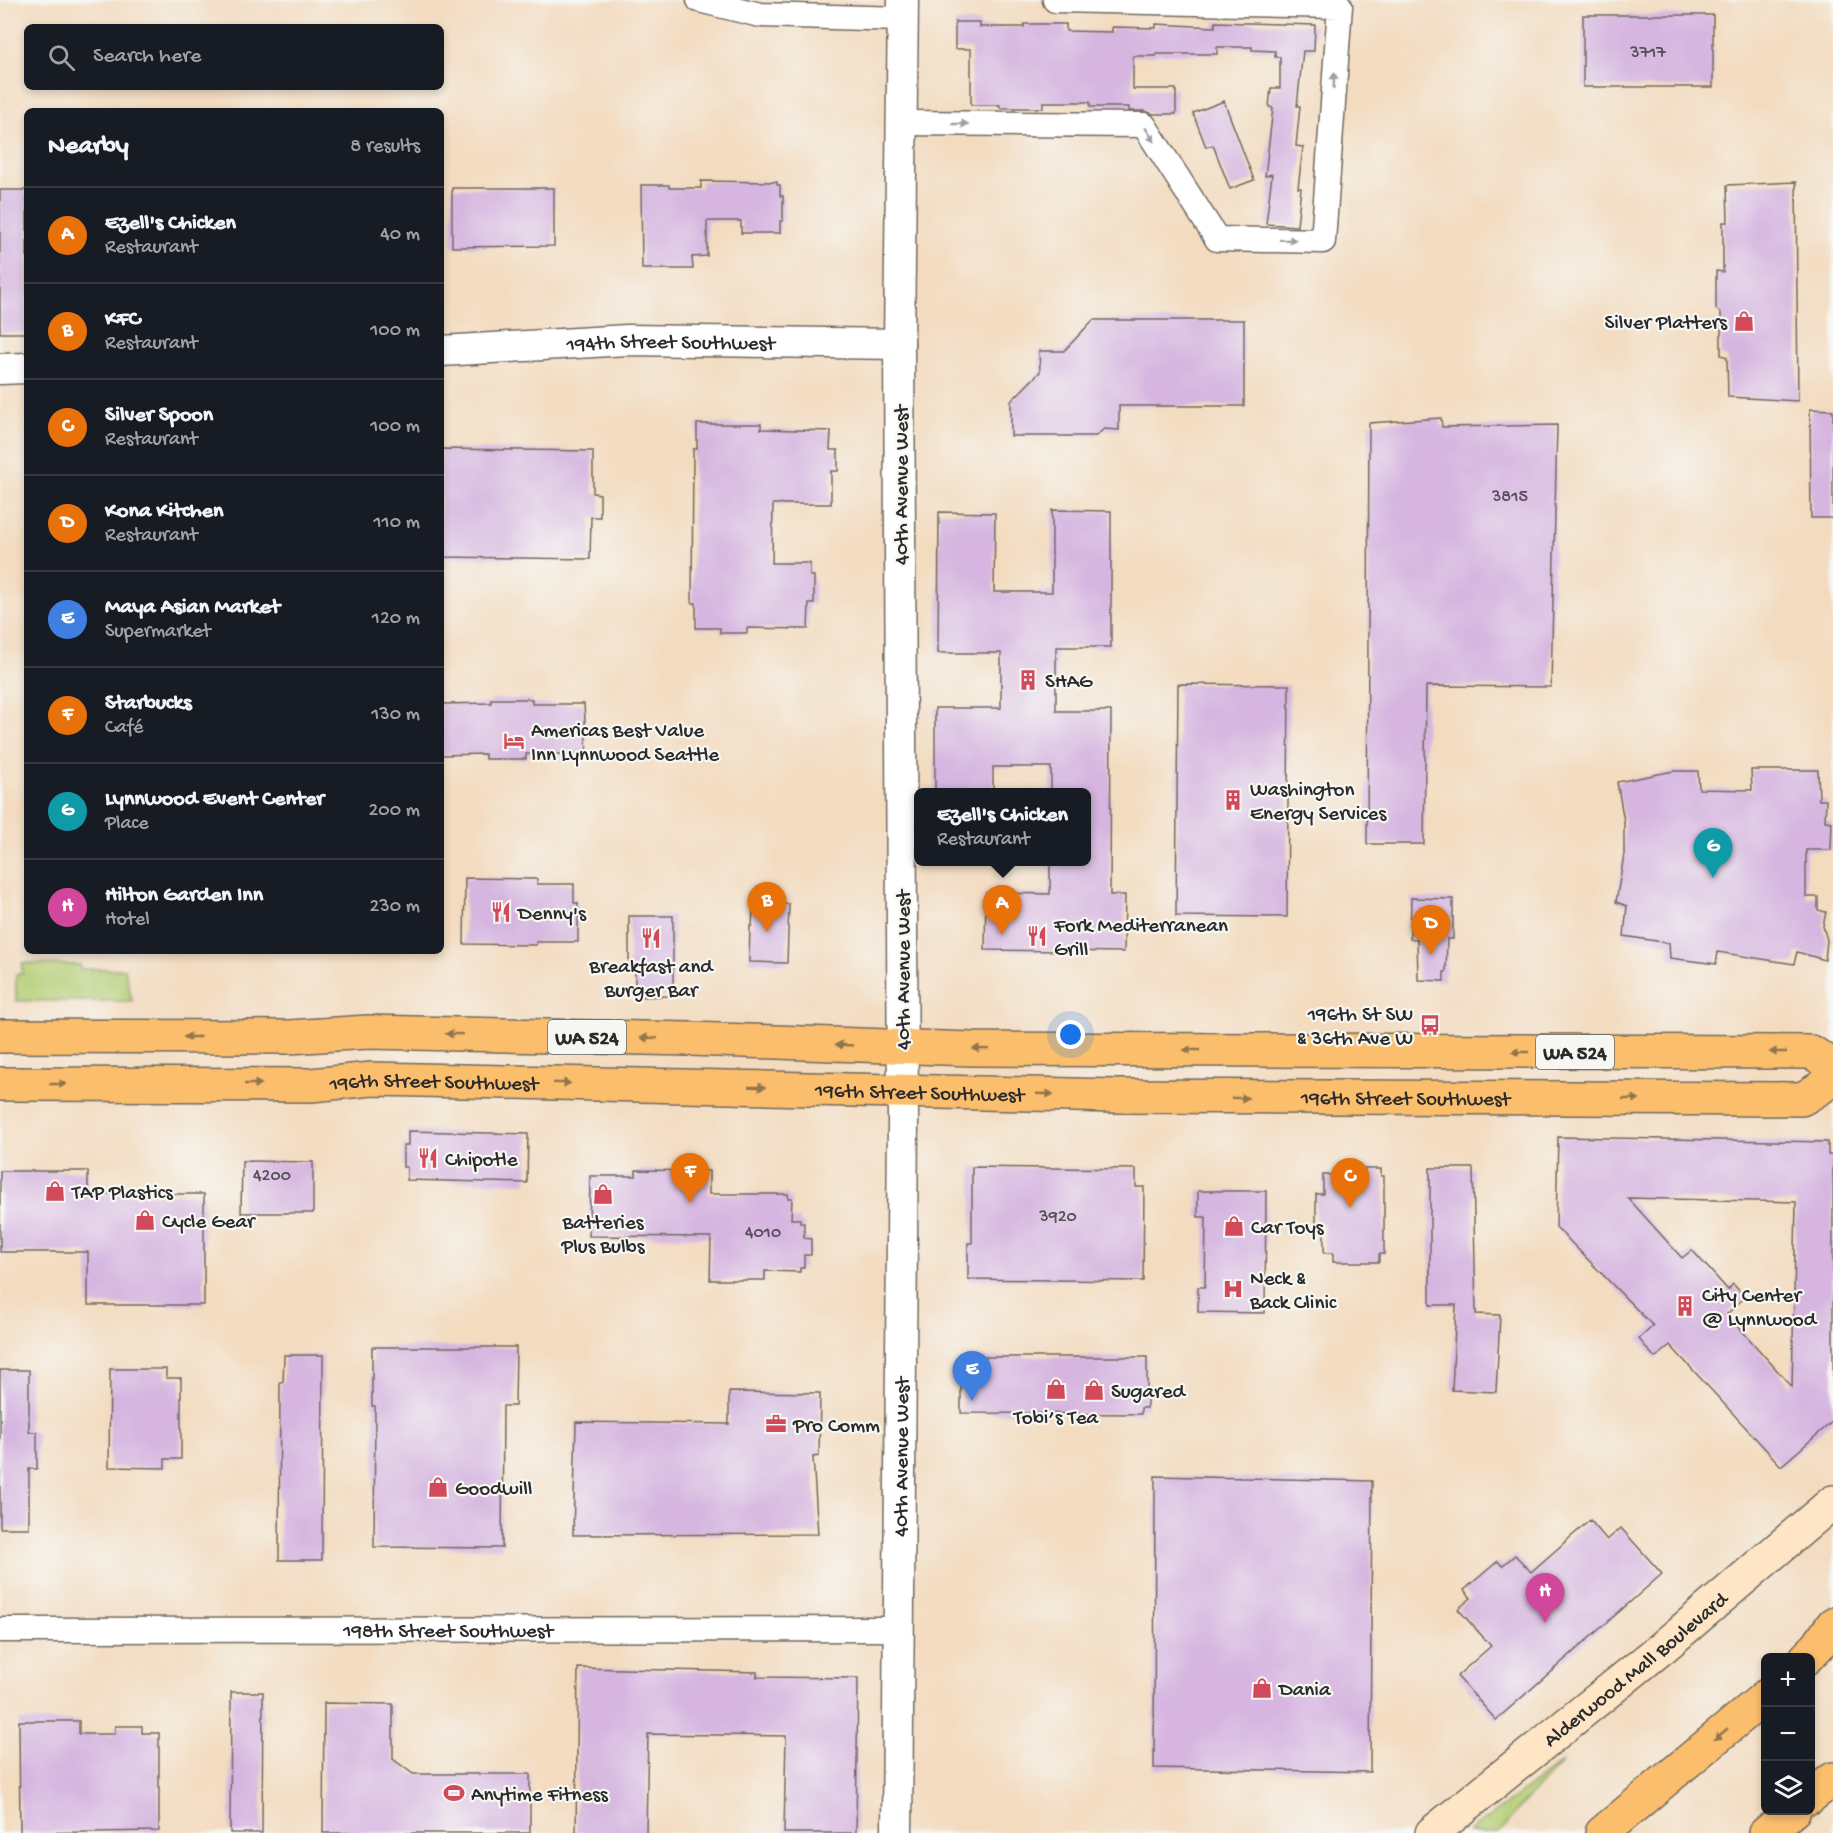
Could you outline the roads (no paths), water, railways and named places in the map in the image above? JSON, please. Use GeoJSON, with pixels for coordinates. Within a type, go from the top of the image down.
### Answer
{"type":"FeatureCollection","features":[{"type":"Feature","properties":{"kind":"main road","name":"196th Street Southwest"},"geometry":{"type":"LineString","coordinates":[[0,1036],[289,1037],[390,1033],[701,1039],[903,1047],[1811,1052],[1833,1065]]}},
{"type":"Feature","properties":{"kind":"main road","name":"196th Street Southwest"},"geometry":{"type":"LineString","coordinates":[[0,1084],[311,1085],[372,1079],[1286,1098],[1802,1099],[1833,1080]]}},
{"type":"Feature","properties":{"kind":"main road","name":"Alderwood Mall Boulevard"},"geometry":{"type":"LineString","coordinates":[[1432,1833],[1663,1647],[1833,1502]]}},
{"type":"Feature","properties":{"kind":"main road"},"geometry":{"type":"LineString","coordinates":[[1811,1653],[1833,1624]]}},
{"type":"Feature","properties":{"kind":"main road"},"geometry":{"type":"LineString","coordinates":[[1602,1833],[1761,1700]]}},
{"type":"Feature","properties":{"kind":"main road"},"geometry":{"type":"LineString","coordinates":[[1815,1793],[1833,1779]]}},
{"type":"Feature","properties":{"kind":"main road"},"geometry":{"type":"LineString","coordinates":[[1766,1833],[1788,1815]]}},
{"type":"Feature","properties":{"kind":"street"},"geometry":{"type":"LineString","coordinates":[[699,0],[760,15],[903,10]]}},
{"type":"Feature","properties":{"kind":"street"},"geometry":{"type":"LineString","coordinates":[[902,123],[1144,125],[1217,239],[1323,241],[1340,6],[1055,0]]}},
{"type":"Feature","properties":{"kind":"street","name":"40th Avenue West"},"geometry":{"type":"LineString","coordinates":[[897,1833],[903,1091],[899,344],[903,10]]}},
{"type":"Feature","properties":{"kind":"street","name":"194th Street Southwest"},"geometry":{"type":"LineString","coordinates":[[444,351],[627,340],[899,344]]}},
{"type":"Feature","properties":{"kind":"street"},"geometry":{"type":"LineString","coordinates":[[0,369],[24,368]]}},
{"type":"Feature","properties":{"kind":"street","name":"198th Street Southwest"},"geometry":{"type":"LineString","coordinates":[[0,1630],[898,1629]]}},
{"type":"Feature","properties":{"kind":"place","name":"Silver Platters"},"geometry":{"type":"Point","coordinates":[1744,321]}},
{"type":"Feature","properties":{"kind":"place","name":"SHAG"},"geometry":{"type":"Point","coordinates":[1028,680]}},
{"type":"Feature","properties":{"kind":"place","name":"Americas Best Value Inn Lynnwood Seattle"},"geometry":{"type":"Point","coordinates":[514,741]}},
{"type":"Feature","properties":{"kind":"place","name":"Washington Energy Services"},"geometry":{"type":"Point","coordinates":[1233,800]}},
{"type":"Feature","properties":{"kind":"place","name":"Lynnwood Event Center"},"geometry":{"type":"Point","coordinates":[1713,878]}},
{"type":"Feature","properties":{"kind":"place","name":"Denny's"},"geometry":{"type":"Point","coordinates":[501,912]}},
{"type":"Feature","properties":{"kind":"place","name":"KFC"},"geometry":{"type":"Point","coordinates":[767,932]}},
{"type":"Feature","properties":{"kind":"place","name":"Ezell's Chicken"},"geometry":{"type":"Point","coordinates":[1002,935]}},
{"type":"Feature","properties":{"kind":"place","name":"Fork Mediterranean Grill"},"geometry":{"type":"Point","coordinates":[1037,936]}},
{"type":"Feature","properties":{"kind":"place","name":"Breakfast and Burger Bar"},"geometry":{"type":"Point","coordinates":[651,938]}},
{"type":"Feature","properties":{"kind":"place","name":"Kona Kitchen"},"geometry":{"type":"Point","coordinates":[1431,955]}},
{"type":"Feature","properties":{"kind":"place","name":"196th St SW & 36th Ave W"},"geometry":{"type":"Point","coordinates":[1430,1025]}},
{"type":"Feature","properties":{"kind":"place","name":"Chipotle"},"geometry":{"type":"Point","coordinates":[428,1158]}},
{"type":"Feature","properties":{"kind":"place","name":"TAP Plastics"},"geometry":{"type":"Point","coordinates":[55,1191]}},
{"type":"Feature","properties":{"kind":"place","name":"Batteries Plus Bulbs"},"geometry":{"type":"Point","coordinates":[603,1194]}},
{"type":"Feature","properties":{"kind":"place","name":"Starbucks"},"geometry":{"type":"Point","coordinates":[690,1203]}},
{"type":"Feature","properties":{"kind":"place","name":"Silver Spoon"},"geometry":{"type":"Point","coordinates":[1350,1208]}},
{"type":"Feature","properties":{"kind":"place","name":"Cycle Gear"},"geometry":{"type":"Point","coordinates":[145,1220]}},
{"type":"Feature","properties":{"kind":"place","name":"Car Toys"},"geometry":{"type":"Point","coordinates":[1234,1226]}},
{"type":"Feature","properties":{"kind":"place","name":"Neck & Back Clinic"},"geometry":{"type":"Point","coordinates":[1233,1289]}},
{"type":"Feature","properties":{"kind":"place","name":"City Center @ Lynnwood"},"geometry":{"type":"Point","coordinates":[1685,1306]}},
{"type":"Feature","properties":{"kind":"place","name":"Tobi’s Tea"},"geometry":{"type":"Point","coordinates":[1056,1389]}},
{"type":"Feature","properties":{"kind":"place","name":"Sugared"},"geometry":{"type":"Point","coordinates":[1094,1390]}},
{"type":"Feature","properties":{"kind":"place","name":"Maya Asian Market"},"geometry":{"type":"Point","coordinates":[972,1401]}},
{"type":"Feature","properties":{"kind":"place","name":"Pro Comm"},"geometry":{"type":"Point","coordinates":[776,1424]}},
{"type":"Feature","properties":{"kind":"place","name":"Goodwill"},"geometry":{"type":"Point","coordinates":[438,1487]}},
{"type":"Feature","properties":{"kind":"place","name":"Hilton Garden Inn"},"geometry":{"type":"Point","coordinates":[1545,1623]}},
{"type":"Feature","properties":{"kind":"place","name":"Dania"},"geometry":{"type":"Point","coordinates":[1262,1688]}},
{"type":"Feature","properties":{"kind":"place","name":"Anytime Fitness"},"geometry":{"type":"Point","coordinates":[454,1793]}}]}
